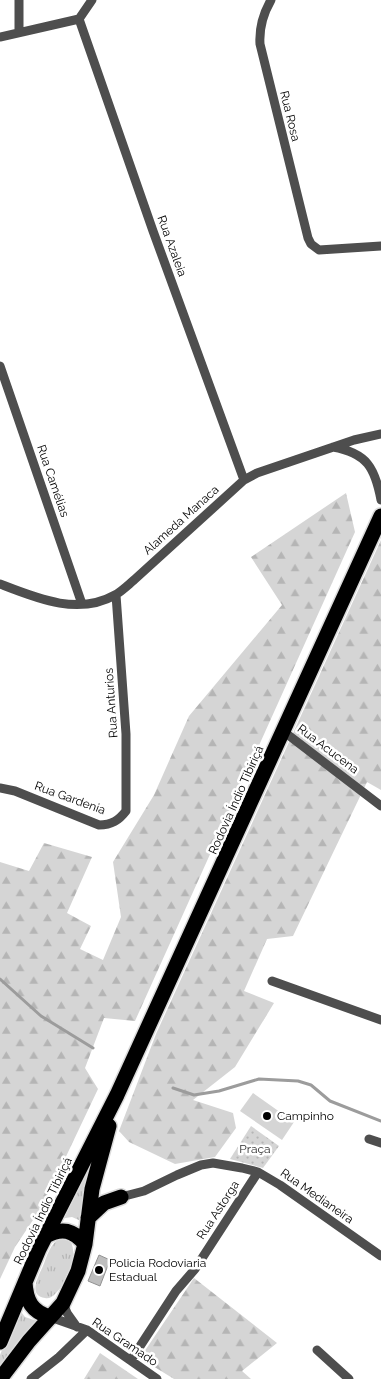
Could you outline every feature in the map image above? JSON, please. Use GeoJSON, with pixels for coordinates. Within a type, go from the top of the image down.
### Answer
{"type":"FeatureCollection","features":[{"type":"Feature","properties":{"kind":"highway","name":"Rodovia Índio Tibiriçá"},"geometry":{"type":"LineString","coordinates":[[0,1342],[46,1236],[117,1095],[381,516]]}},
{"type":"Feature","properties":{"kind":"highway","name":"Rodovia Índio Tibiriçá"},"geometry":{"type":"LineString","coordinates":[[0,1379],[62,1302],[78,1271],[85,1244],[92,1188],[117,1095]]}},
{"type":"Feature","properties":{"kind":"highway"},"geometry":{"type":"LineString","coordinates":[[97,1169],[100,1181],[106,1190],[121,1196]]}},
{"type":"Feature","properties":{"kind":"highway"},"geometry":{"type":"LineString","coordinates":[[88,1218],[104,1203],[121,1196]]}},
{"type":"Feature","properties":{"kind":"highway"},"geometry":{"type":"LineString","coordinates":[[46,1236],[58,1230],[64,1230],[74,1234],[85,1244]]}},
{"type":"Feature","properties":{"kind":"highway"},"geometry":{"type":"LineString","coordinates":[[25,1287],[37,1301],[43,1304],[62,1302]]}},
{"type":"Feature","properties":{"kind":"highway"},"geometry":{"type":"LineString","coordinates":[[25,1287],[32,1307],[42,1315],[50,1317]]}},
{"type":"Feature","properties":{"kind":"street"},"geometry":{"type":"LineString","coordinates":[[19,0],[19,32]]}},
{"type":"Feature","properties":{"kind":"street"},"geometry":{"type":"LineString","coordinates":[[0,37],[79,19],[92,0]]}},
{"type":"Feature","properties":{"kind":"street","name":"Rua Rosa"},"geometry":{"type":"LineString","coordinates":[[271,0],[262,19],[259,32],[260,44],[308,238],[311,244],[320,250],[381,246]]}},
{"type":"Feature","properties":{"kind":"street","name":"Rua Azaleia"},"geometry":{"type":"LineString","coordinates":[[79,19],[150,222],[244,480]]}},
{"type":"Feature","properties":{"kind":"street","name":"Rua Camélias"},"geometry":{"type":"LineString","coordinates":[[0,366],[82,604]]}},
{"type":"Feature","properties":{"kind":"street","name":"Alameda Manaca"},"geometry":{"type":"LineString","coordinates":[[0,584],[37,599],[59,604],[98,602],[116,595],[244,480],[257,473],[333,447],[381,434]]}},
{"type":"Feature","properties":{"kind":"street"},"geometry":{"type":"LineString","coordinates":[[333,447],[353,452],[362,457],[374,472],[378,481],[381,500]]}},
{"type":"Feature","properties":{"kind":"street","name":"Rua Anturios"},"geometry":{"type":"LineString","coordinates":[[116,595],[126,734],[126,810]]}},
{"type":"Feature","properties":{"kind":"street","name":"Rua Acucena"},"geometry":{"type":"LineString","coordinates":[[283,731],[381,806]]}},
{"type":"Feature","properties":{"kind":"street","name":"Rua Gardenia"},"geometry":{"type":"LineString","coordinates":[[0,788],[15,791],[99,825],[115,822],[126,810]]}},
{"type":"Feature","properties":{"kind":"street"},"geometry":{"type":"LineString","coordinates":[[272,981],[381,1020]]}},
{"type":"Feature","properties":{"kind":"street"},"geometry":{"type":"LineString","coordinates":[[369,1138],[381,1143]]}},
{"type":"Feature","properties":{"kind":"street","name":"Rua Medianeira"},"geometry":{"type":"LineString","coordinates":[[121,1196],[144,1191],[191,1169],[207,1164],[213,1163],[258,1172],[280,1185],[381,1256]]}},
{"type":"Feature","properties":{"kind":"street","name":"Rua Astorga"},"geometry":{"type":"LineString","coordinates":[[131,1360],[176,1291],[195,1269],[258,1172]]}},
{"type":"Feature","properties":{"kind":"street","name":"Rua Gramado"},"geometry":{"type":"LineString","coordinates":[[62,1302],[77,1327]]}},
{"type":"Feature","properties":{"kind":"street","name":"Rua Gramado"},"geometry":{"type":"LineString","coordinates":[[50,1317],[87,1330],[157,1379]]}},
{"type":"Feature","properties":{"kind":"street"},"geometry":{"type":"LineString","coordinates":[[31,1379],[59,1357],[87,1330]]}},
{"type":"Feature","properties":{"kind":"street"},"geometry":{"type":"LineString","coordinates":[[317,1350],[349,1379]]}},
{"type":"Feature","properties":{"kind":"green space"},"geometry":{"type":"Polygon","coordinates":[[[346,493],[355,532],[135,1021],[104,1018],[85,1068],[98,1089],[43,1205],[15,1247],[0,1279],[0,862],[29,871],[44,843],[92,857],[67,913],[91,926],[80,949],[103,960],[121,917],[113,862],[154,795],[189,716],[282,605],[251,557],[346,493]]]}},
{"type":"Feature","properties":{"kind":"green space"},"geometry":{"type":"Polygon","coordinates":[[[381,540],[381,790],[367,782],[293,936],[267,939],[244,991],[274,1003],[235,1067],[193,1100],[233,1113],[236,1128],[215,1157],[175,1164],[129,1142],[119,1131],[156,1034],[381,540]]]}},
{"type":"Feature","properties":{"kind":"green space","name":"Campinho"},"geometry":{"type":"Polygon","coordinates":[[[253,1093],[294,1122],[282,1140],[240,1111],[253,1093]]]}},
{"type":"Feature","properties":{"kind":"green space","name":"Praça"},"geometry":{"type":"Polygon","coordinates":[[[251,1126],[279,1146],[263,1168],[230,1159],[251,1126]]]}},
{"type":"Feature","properties":{"kind":"green space"},"geometry":{"type":"Polygon","coordinates":[[[101,1131],[81,1221],[72,1217],[59,1219],[101,1131]]]}},
{"type":"Feature","properties":{"kind":"green space"},"geometry":{"type":"Polygon","coordinates":[[[61,1238],[71,1242],[73,1248],[70,1270],[64,1283],[54,1295],[50,1298],[45,1298],[40,1296],[35,1289],[37,1280],[49,1250],[61,1238]]]}},
{"type":"Feature","properties":{"kind":"green space"},"geometry":{"type":"Polygon","coordinates":[[[194,1278],[277,1343],[242,1371],[251,1379],[174,1379],[140,1358],[194,1278]]]}},
{"type":"Feature","properties":{"kind":"green space"},"geometry":{"type":"Polygon","coordinates":[[[19,1309],[25,1317],[37,1321],[0,1370],[0,1355],[19,1309]]]}},
{"type":"Feature","properties":{"kind":"green space"},"geometry":{"type":"Polygon","coordinates":[[[100,1353],[138,1379],[84,1379],[100,1353]]]}},
{"type":"Feature","properties":{"kind":"building","name":"Policia Rodoviaria Estadual"},"geometry":{"type":"Polygon","coordinates":[[[99,1255],[110,1260],[100,1286],[88,1281],[99,1255]]]}},
{"type":"Feature","properties":{"kind":"waterway"},"geometry":{"type":"LineString","coordinates":[[0,979],[41,1016],[93,1048]]}},
{"type":"Feature","properties":{"kind":"waterway"},"geometry":{"type":"LineString","coordinates":[[173,1088],[194,1095],[219,1091],[259,1079],[298,1081],[311,1085],[330,1101],[381,1121]]}},
{"type":"Feature","properties":{"kind":"place","name":"Campinho"},"geometry":{"type":"Point","coordinates":[267,1116]}},
{"type":"Feature","properties":{"kind":"place","name":"Policia Rodoviaria Estadual"},"geometry":{"type":"Point","coordinates":[99,1270]}}]}
